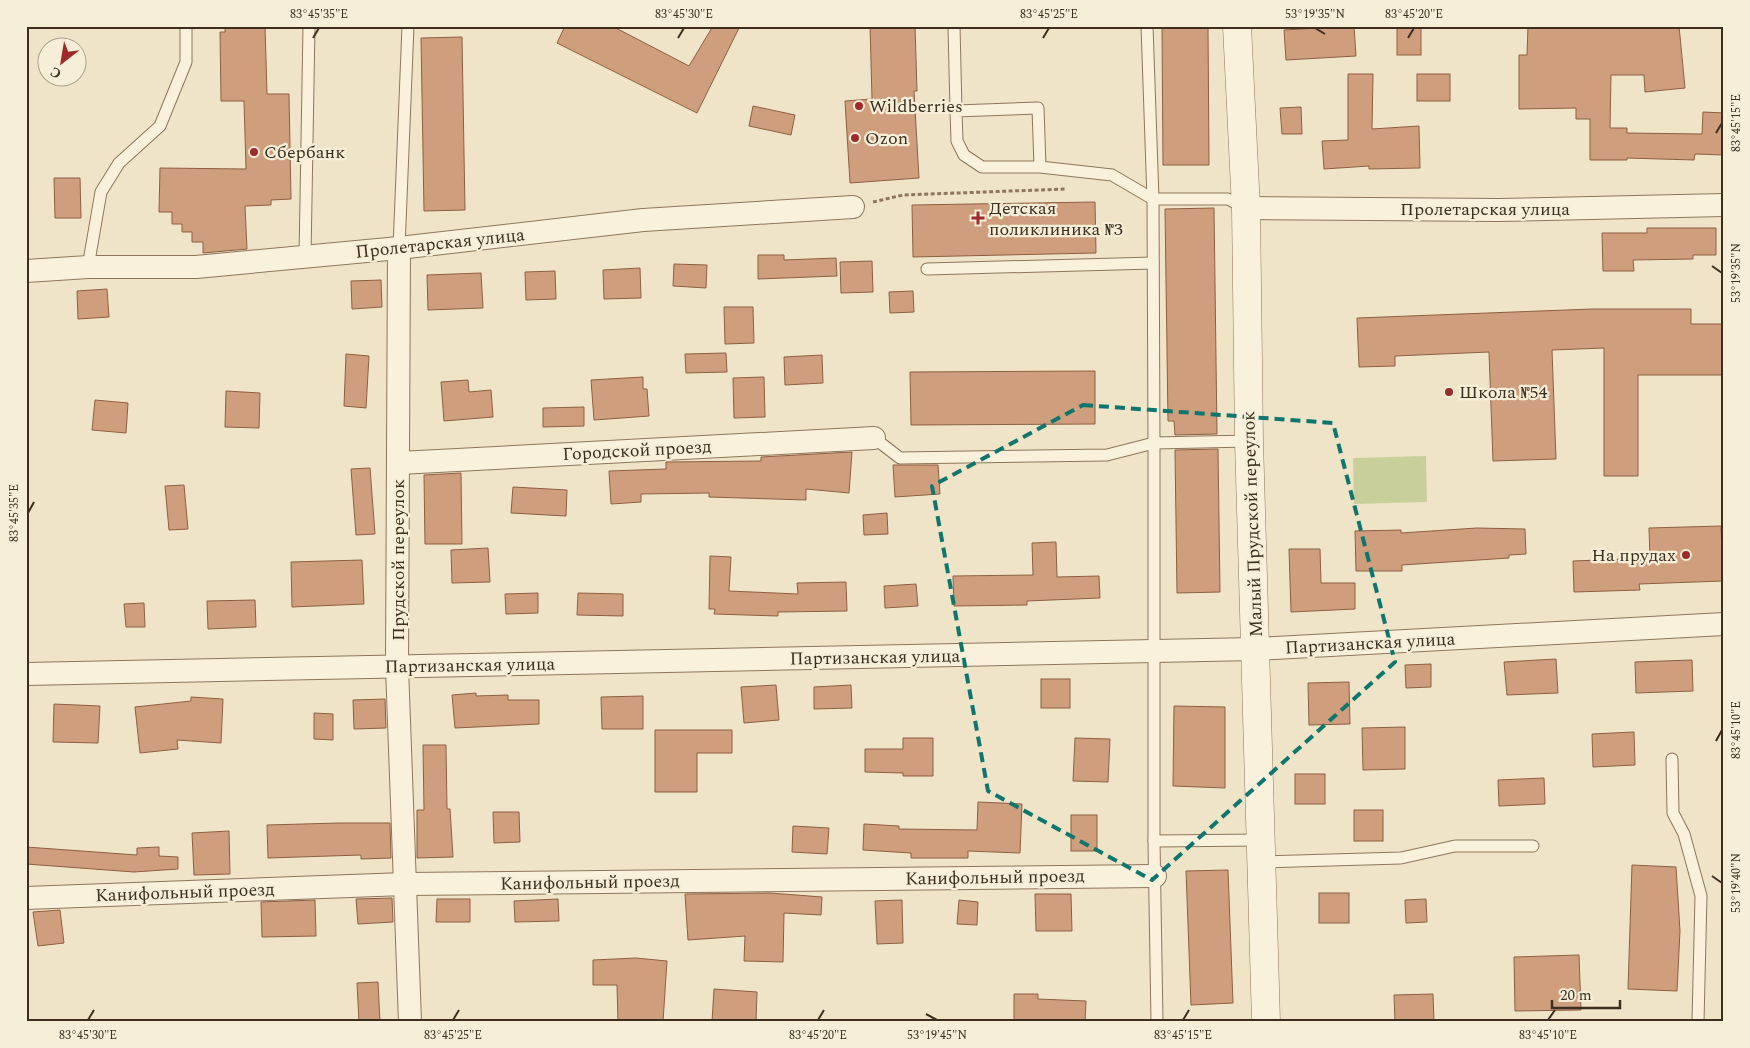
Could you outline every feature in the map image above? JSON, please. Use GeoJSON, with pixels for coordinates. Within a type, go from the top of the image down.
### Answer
{"type":"FeatureCollection","features":[{"type":"Feature","properties":{"kind":"street","name":"Малый Прудской переулок"},"geometry":{"type":"LineString","coordinates":[[1237,26],[1246,208],[1249,441],[1266,1022]]}},
{"type":"Feature","properties":{"kind":"street","name":"Пролетарская улица"},"geometry":{"type":"LineString","coordinates":[[1246,208],[1498,210],[1724,205]]}},
{"type":"Feature","properties":{"kind":"street","name":"Пролетарская улица"},"geometry":{"type":"LineString","coordinates":[[26,272],[88,267],[196,267],[399,248],[643,220],[853,207]]}},
{"type":"Feature","properties":{"kind":"street","name":"Прудской переулок"},"geometry":{"type":"LineString","coordinates":[[399,248],[398,667],[410,1022]]}},
{"type":"Feature","properties":{"kind":"street","name":"Городской проезд"},"geometry":{"type":"LineString","coordinates":[[399,463],[874,438]]}},
{"type":"Feature","properties":{"kind":"street","name":"Партизанская улица"},"geometry":{"type":"LineString","coordinates":[[26,674],[1256,649],[1724,624]]}},
{"type":"Feature","properties":{"kind":"street","name":"Канифольный проезд"},"geometry":{"type":"LineString","coordinates":[[26,898],[406,884],[1154,876]]}},
{"type":"Feature","properties":{"kind":"lane"},"geometry":{"type":"LineString","coordinates":[[88,267],[102,192],[119,163],[160,126],[186,62],[186,26]]}},
{"type":"Feature","properties":{"kind":"lane"},"geometry":{"type":"LineString","coordinates":[[305,256],[309,26]]}},
{"type":"Feature","properties":{"kind":"lane"},"geometry":{"type":"LineString","coordinates":[[399,248],[408,26]]}},
{"type":"Feature","properties":{"kind":"lane"},"geometry":{"type":"LineString","coordinates":[[954,26],[957,141],[964,155],[982,167],[1040,167],[1112,175],[1153,199],[1228,199],[1246,208]]}},
{"type":"Feature","properties":{"kind":"lane"},"geometry":{"type":"LineString","coordinates":[[1148,26],[1153,199],[1156,1022]]}},
{"type":"Feature","properties":{"kind":"lane"},"geometry":{"type":"LineString","coordinates":[[956,111],[1038,108],[1040,167]]}},
{"type":"Feature","properties":{"kind":"lane"},"geometry":{"type":"LineString","coordinates":[[927,269],[1153,263]]}},
{"type":"Feature","properties":{"kind":"lane"},"geometry":{"type":"LineString","coordinates":[[874,438],[900,458],[1107,455],[1154,443],[1249,441]]}},
{"type":"Feature","properties":{"kind":"lane"},"geometry":{"type":"LineString","coordinates":[[1672,759],[1673,812],[1684,834],[1701,896],[1698,1022]]}},
{"type":"Feature","properties":{"kind":"lane"},"geometry":{"type":"LineString","coordinates":[[1154,841],[1262,851],[1401,858],[1455,846],[1533,846]]}},
{"type":"Feature","properties":{"kind":"path"},"geometry":{"type":"LineString","coordinates":[[853,207],[903,195],[1076,188]]}},
{"type":"Feature","properties":{"kind":"highlighted area"},"geometry":{"type":"Polygon","coordinates":[[[1083,405],[1333,423],[1395,662],[1152,880],[988,791],[932,486],[1083,405]]]}},
{"type":"Feature","properties":{"kind":"green space"},"geometry":{"type":"Polygon","coordinates":[[[1426,456],[1427,502],[1354,504],[1353,458],[1426,456]]]}},
{"type":"Feature","properties":{"kind":"building"},"geometry":{"type":"Polygon","coordinates":[[[225,26],[265,26],[267,94],[289,94],[291,199],[271,200],[271,205],[245,206],[247,249],[203,253],[203,242],[192,242],[192,232],[182,232],[182,224],[172,224],[172,212],[159,212],[160,168],[246,169],[244,101],[221,101],[220,32],[225,32],[225,26]]]}},
{"type":"Feature","properties":{"kind":"building"},"geometry":{"type":"Polygon","coordinates":[[[565,26],[612,26],[689,66],[713,26],[740,26],[697,113],[557,43],[565,26]]]}},
{"type":"Feature","properties":{"kind":"building"},"geometry":{"type":"Polygon","coordinates":[[[870,26],[915,26],[917,91],[914,91],[919,178],[850,183],[845,101],[872,99],[870,26]]]}},
{"type":"Feature","properties":{"kind":"building"},"geometry":{"type":"Polygon","coordinates":[[[1162,26],[1208,26],[1209,165],[1163,165],[1162,26]]]}},
{"type":"Feature","properties":{"kind":"building"},"geometry":{"type":"Polygon","coordinates":[[[1354,26],[1356,56],[1286,60],[1284,30],[1354,26]]]}},
{"type":"Feature","properties":{"kind":"building"},"geometry":{"type":"Polygon","coordinates":[[[1397,26],[1421,26],[1421,55],[1397,55],[1397,26]]]}},
{"type":"Feature","properties":{"kind":"building"},"geometry":{"type":"Polygon","coordinates":[[[1528,26],[1679,26],[1685,88],[1645,92],[1644,75],[1611,75],[1610,128],[1627,128],[1627,133],[1702,134],[1703,112],[1724,113],[1724,155],[1695,154],[1694,160],[1627,158],[1627,160],[1590,160],[1590,119],[1576,119],[1576,108],[1519,109],[1519,55],[1527,55],[1528,26]]]}},
{"type":"Feature","properties":{"kind":"building"},"geometry":{"type":"Polygon","coordinates":[[[462,37],[465,210],[424,211],[421,38],[462,37]]]}},
{"type":"Feature","properties":{"kind":"building"},"geometry":{"type":"Polygon","coordinates":[[[1348,74],[1373,74],[1372,129],[1419,126],[1420,168],[1369,169],[1369,166],[1324,169],[1322,141],[1348,140],[1348,74]]]}},
{"type":"Feature","properties":{"kind":"building"},"geometry":{"type":"Polygon","coordinates":[[[1417,74],[1450,74],[1450,101],[1417,101],[1417,74]]]}},
{"type":"Feature","properties":{"kind":"building"},"geometry":{"type":"Polygon","coordinates":[[[753,106],[795,115],[791,135],[749,126],[753,106]]]}},
{"type":"Feature","properties":{"kind":"building"},"geometry":{"type":"Polygon","coordinates":[[[1301,107],[1302,134],[1282,134],[1280,108],[1301,107]]]}},
{"type":"Feature","properties":{"kind":"building"},"geometry":{"type":"Polygon","coordinates":[[[54,178],[80,178],[81,218],[55,218],[54,178]]]}},
{"type":"Feature","properties":{"kind":"building"},"geometry":{"type":"Polygon","coordinates":[[[1095,202],[1096,253],[913,257],[912,205],[1095,202]]]}},
{"type":"Feature","properties":{"kind":"building"},"geometry":{"type":"Polygon","coordinates":[[[1214,208],[1217,434],[1175,435],[1174,421],[1168,421],[1165,209],[1214,208]]]}},
{"type":"Feature","properties":{"kind":"building"},"geometry":{"type":"Polygon","coordinates":[[[1647,228],[1716,228],[1716,255],[1693,255],[1693,259],[1633,260],[1634,271],[1603,271],[1602,233],[1647,233],[1647,228]]]}},
{"type":"Feature","properties":{"kind":"building"},"geometry":{"type":"Polygon","coordinates":[[[758,255],[784,255],[784,260],[836,258],[837,276],[758,279],[758,255]]]}},
{"type":"Feature","properties":{"kind":"building"},"geometry":{"type":"Polygon","coordinates":[[[872,261],[873,292],[841,293],[840,262],[872,261]]]}},
{"type":"Feature","properties":{"kind":"building"},"geometry":{"type":"Polygon","coordinates":[[[674,264],[707,265],[706,288],[673,286],[674,264]]]}},
{"type":"Feature","properties":{"kind":"building"},"geometry":{"type":"Polygon","coordinates":[[[640,268],[641,298],[604,299],[603,270],[640,268]]]}},
{"type":"Feature","properties":{"kind":"building"},"geometry":{"type":"Polygon","coordinates":[[[555,271],[556,299],[526,300],[525,272],[555,271]]]}},
{"type":"Feature","properties":{"kind":"building"},"geometry":{"type":"Polygon","coordinates":[[[481,273],[483,308],[428,310],[427,275],[481,273]]]}},
{"type":"Feature","properties":{"kind":"building"},"geometry":{"type":"Polygon","coordinates":[[[381,280],[382,307],[352,309],[351,281],[381,280]]]}},
{"type":"Feature","properties":{"kind":"building"},"geometry":{"type":"Polygon","coordinates":[[[107,289],[109,317],[78,319],[77,291],[107,289]]]}},
{"type":"Feature","properties":{"kind":"building"},"geometry":{"type":"Polygon","coordinates":[[[913,291],[914,312],[890,313],[889,292],[913,291]]]}},
{"type":"Feature","properties":{"kind":"building"},"geometry":{"type":"Polygon","coordinates":[[[724,307],[753,307],[754,343],[725,344],[724,307]]]}},
{"type":"Feature","properties":{"kind":"building"},"geometry":{"type":"Polygon","coordinates":[[[1592,309],[1691,309],[1691,324],[1724,324],[1724,375],[1638,375],[1638,476],[1604,476],[1604,348],[1552,350],[1556,459],[1493,461],[1489,352],[1395,356],[1395,366],[1359,367],[1357,318],[1592,309]]]}},
{"type":"Feature","properties":{"kind":"building"},"geometry":{"type":"Polygon","coordinates":[[[726,353],[727,372],[686,373],[685,354],[726,353]]]}},
{"type":"Feature","properties":{"kind":"building"},"geometry":{"type":"Polygon","coordinates":[[[346,354],[369,356],[366,408],[344,406],[346,354]]]}},
{"type":"Feature","properties":{"kind":"building"},"geometry":{"type":"Polygon","coordinates":[[[822,355],[823,383],[785,385],[784,357],[822,355]]]}},
{"type":"Feature","properties":{"kind":"building"},"geometry":{"type":"Polygon","coordinates":[[[1095,371],[1095,424],[911,425],[910,372],[1095,371]]]}},
{"type":"Feature","properties":{"kind":"building"},"geometry":{"type":"Polygon","coordinates":[[[643,377],[643,389],[647,389],[649,416],[594,420],[591,380],[643,377]]]}},
{"type":"Feature","properties":{"kind":"building"},"geometry":{"type":"Polygon","coordinates":[[[764,377],[765,417],[734,418],[733,378],[764,377]]]}},
{"type":"Feature","properties":{"kind":"building"},"geometry":{"type":"Polygon","coordinates":[[[468,380],[469,392],[491,390],[493,417],[444,421],[441,382],[468,380]]]}},
{"type":"Feature","properties":{"kind":"building"},"geometry":{"type":"Polygon","coordinates":[[[226,391],[260,393],[259,428],[225,427],[226,391]]]}},
{"type":"Feature","properties":{"kind":"building"},"geometry":{"type":"Polygon","coordinates":[[[95,400],[128,403],[126,433],[92,430],[95,400]]]}},
{"type":"Feature","properties":{"kind":"building"},"geometry":{"type":"Polygon","coordinates":[[[584,407],[584,426],[543,427],[543,408],[584,407]]]}},
{"type":"Feature","properties":{"kind":"building"},"geometry":{"type":"Polygon","coordinates":[[[1218,449],[1220,592],[1177,593],[1175,450],[1218,449]]]}},
{"type":"Feature","properties":{"kind":"building"},"geometry":{"type":"Polygon","coordinates":[[[852,452],[849,493],[806,489],[806,500],[709,497],[709,493],[641,494],[641,502],[611,504],[609,471],[666,469],[666,462],[761,461],[761,457],[852,452]]]}},
{"type":"Feature","properties":{"kind":"building"},"geometry":{"type":"Polygon","coordinates":[[[893,465],[938,465],[940,494],[895,497],[893,465]]]}},
{"type":"Feature","properties":{"kind":"building"},"geometry":{"type":"Polygon","coordinates":[[[370,468],[375,534],[356,535],[351,469],[370,468]]]}},
{"type":"Feature","properties":{"kind":"building"},"geometry":{"type":"Polygon","coordinates":[[[461,473],[462,544],[425,544],[424,475],[461,473]]]}},
{"type":"Feature","properties":{"kind":"building"},"geometry":{"type":"Polygon","coordinates":[[[184,485],[188,529],[169,530],[165,486],[184,485]]]}},
{"type":"Feature","properties":{"kind":"building"},"geometry":{"type":"Polygon","coordinates":[[[513,487],[567,490],[566,516],[511,513],[513,487]]]}},
{"type":"Feature","properties":{"kind":"building"},"geometry":{"type":"Polygon","coordinates":[[[887,513],[888,534],[864,535],[863,515],[887,513]]]}},
{"type":"Feature","properties":{"kind":"building","name":"На прудах"},"geometry":{"type":"Polygon","coordinates":[[[1721,526],[1723,581],[1639,584],[1640,590],[1574,592],[1573,561],[1650,558],[1649,528],[1721,526]]]}},
{"type":"Feature","properties":{"kind":"building"},"geometry":{"type":"Polygon","coordinates":[[[1477,528],[1525,529],[1526,554],[1509,555],[1509,558],[1402,565],[1402,571],[1356,571],[1355,531],[1401,530],[1401,533],[1477,528]]]}},
{"type":"Feature","properties":{"kind":"building"},"geometry":{"type":"Polygon","coordinates":[[[1056,542],[1057,577],[1099,576],[1100,598],[1027,601],[1027,605],[954,606],[953,576],[1033,575],[1032,543],[1056,542]]]}},
{"type":"Feature","properties":{"kind":"building"},"geometry":{"type":"Polygon","coordinates":[[[488,548],[490,582],[452,583],[451,550],[488,548]]]}},
{"type":"Feature","properties":{"kind":"building"},"geometry":{"type":"Polygon","coordinates":[[[1289,549],[1320,549],[1321,583],[1355,583],[1355,609],[1291,612],[1289,549]]]}},
{"type":"Feature","properties":{"kind":"building"},"geometry":{"type":"Polygon","coordinates":[[[710,556],[731,557],[729,591],[798,594],[797,583],[846,582],[847,611],[778,612],[778,616],[714,614],[715,609],[709,609],[710,556]]]}},
{"type":"Feature","properties":{"kind":"building"},"geometry":{"type":"Polygon","coordinates":[[[362,560],[364,604],[292,607],[291,562],[362,560]]]}},
{"type":"Feature","properties":{"kind":"building"},"geometry":{"type":"Polygon","coordinates":[[[916,584],[918,606],[885,608],[884,586],[916,584]]]}},
{"type":"Feature","properties":{"kind":"building"},"geometry":{"type":"Polygon","coordinates":[[[538,593],[538,613],[506,614],[505,594],[538,593]]]}},
{"type":"Feature","properties":{"kind":"building"},"geometry":{"type":"Polygon","coordinates":[[[578,593],[623,594],[623,616],[577,615],[578,593]]]}},
{"type":"Feature","properties":{"kind":"building"},"geometry":{"type":"Polygon","coordinates":[[[255,600],[256,627],[208,629],[207,601],[255,600]]]}},
{"type":"Feature","properties":{"kind":"building"},"geometry":{"type":"Polygon","coordinates":[[[144,603],[145,627],[126,627],[124,604],[144,603]]]}},
{"type":"Feature","properties":{"kind":"building"},"geometry":{"type":"Polygon","coordinates":[[[1556,659],[1558,693],[1507,695],[1504,662],[1556,659]]]}},
{"type":"Feature","properties":{"kind":"building"},"geometry":{"type":"Polygon","coordinates":[[[1692,660],[1693,691],[1636,693],[1635,662],[1692,660]]]}},
{"type":"Feature","properties":{"kind":"building"},"geometry":{"type":"Polygon","coordinates":[[[1431,664],[1431,687],[1406,688],[1405,665],[1431,664]]]}},
{"type":"Feature","properties":{"kind":"building"},"geometry":{"type":"Polygon","coordinates":[[[1041,679],[1070,679],[1070,708],[1041,708],[1041,679]]]}},
{"type":"Feature","properties":{"kind":"building"},"geometry":{"type":"Polygon","coordinates":[[[1349,682],[1350,724],[1309,725],[1308,683],[1349,682]]]}},
{"type":"Feature","properties":{"kind":"building"},"geometry":{"type":"Polygon","coordinates":[[[776,685],[779,720],[744,723],[741,687],[776,685]]]}},
{"type":"Feature","properties":{"kind":"building"},"geometry":{"type":"Polygon","coordinates":[[[851,685],[852,708],[814,709],[814,687],[851,685]]]}},
{"type":"Feature","properties":{"kind":"building"},"geometry":{"type":"Polygon","coordinates":[[[476,693],[476,696],[508,695],[508,700],[539,700],[539,724],[455,728],[452,695],[476,693]]]}},
{"type":"Feature","properties":{"kind":"building"},"geometry":{"type":"Polygon","coordinates":[[[643,696],[643,729],[602,729],[601,697],[643,696]]]}},
{"type":"Feature","properties":{"kind":"building"},"geometry":{"type":"Polygon","coordinates":[[[191,697],[223,699],[221,743],[177,740],[178,749],[140,753],[135,707],[191,701],[191,697]]]}},
{"type":"Feature","properties":{"kind":"building"},"geometry":{"type":"Polygon","coordinates":[[[385,699],[386,728],[354,729],[353,700],[385,699]]]}},
{"type":"Feature","properties":{"kind":"building"},"geometry":{"type":"Polygon","coordinates":[[[54,704],[100,706],[98,743],[53,742],[54,704]]]}},
{"type":"Feature","properties":{"kind":"building"},"geometry":{"type":"Polygon","coordinates":[[[1174,706],[1225,707],[1225,788],[1173,786],[1174,706]]]}},
{"type":"Feature","properties":{"kind":"building"},"geometry":{"type":"Polygon","coordinates":[[[314,713],[333,714],[333,740],[314,739],[314,713]]]}},
{"type":"Feature","properties":{"kind":"building"},"geometry":{"type":"Polygon","coordinates":[[[1405,727],[1405,769],[1363,770],[1362,728],[1405,727]]]}},
{"type":"Feature","properties":{"kind":"building"},"geometry":{"type":"Polygon","coordinates":[[[655,730],[732,730],[732,753],[697,753],[697,792],[655,792],[655,730]]]}},
{"type":"Feature","properties":{"kind":"building"},"geometry":{"type":"Polygon","coordinates":[[[1634,732],[1635,765],[1593,767],[1592,734],[1634,732]]]}},
{"type":"Feature","properties":{"kind":"building"},"geometry":{"type":"Polygon","coordinates":[[[903,738],[933,738],[933,776],[903,776],[903,773],[865,772],[865,749],[903,749],[903,738]]]}},
{"type":"Feature","properties":{"kind":"building"},"geometry":{"type":"Polygon","coordinates":[[[1075,738],[1110,739],[1108,782],[1073,781],[1075,738]]]}},
{"type":"Feature","properties":{"kind":"building"},"geometry":{"type":"Polygon","coordinates":[[[423,745],[446,745],[447,809],[450,809],[453,857],[417,858],[417,810],[424,810],[423,745]]]}},
{"type":"Feature","properties":{"kind":"building"},"geometry":{"type":"Polygon","coordinates":[[[1295,774],[1325,774],[1325,804],[1295,804],[1295,774]]]}},
{"type":"Feature","properties":{"kind":"building"},"geometry":{"type":"Polygon","coordinates":[[[1544,778],[1545,804],[1499,806],[1498,780],[1544,778]]]}},
{"type":"Feature","properties":{"kind":"building"},"geometry":{"type":"Polygon","coordinates":[[[978,802],[1022,804],[1020,853],[968,851],[968,858],[911,858],[911,853],[863,850],[864,824],[899,826],[899,829],[977,830],[978,802]]]}},
{"type":"Feature","properties":{"kind":"building"},"geometry":{"type":"Polygon","coordinates":[[[1354,810],[1383,810],[1383,841],[1354,841],[1354,810]]]}},
{"type":"Feature","properties":{"kind":"building"},"geometry":{"type":"Polygon","coordinates":[[[493,812],[519,812],[520,842],[494,843],[493,812]]]}},
{"type":"Feature","properties":{"kind":"building"},"geometry":{"type":"Polygon","coordinates":[[[1071,815],[1097,815],[1097,851],[1071,851],[1071,815]]]}},
{"type":"Feature","properties":{"kind":"building"},"geometry":{"type":"Polygon","coordinates":[[[390,823],[391,858],[361,859],[361,855],[268,858],[267,825],[390,823]]]}},
{"type":"Feature","properties":{"kind":"building"},"geometry":{"type":"Polygon","coordinates":[[[793,826],[829,828],[827,854],[792,852],[793,826]]]}},
{"type":"Feature","properties":{"kind":"building"},"geometry":{"type":"Polygon","coordinates":[[[229,831],[230,874],[194,875],[192,833],[229,831]]]}},
{"type":"Feature","properties":{"kind":"building"},"geometry":{"type":"Polygon","coordinates":[[[26,847],[137,855],[137,848],[159,847],[159,856],[178,857],[178,869],[134,872],[26,864],[26,847]]]}},
{"type":"Feature","properties":{"kind":"building"},"geometry":{"type":"Polygon","coordinates":[[[1632,865],[1676,867],[1680,931],[1677,991],[1628,989],[1632,865]]]}},
{"type":"Feature","properties":{"kind":"building"},"geometry":{"type":"Polygon","coordinates":[[[1228,870],[1233,1003],[1191,1005],[1186,871],[1228,870]]]}},
{"type":"Feature","properties":{"kind":"building"},"geometry":{"type":"Polygon","coordinates":[[[770,893],[822,897],[821,915],[784,913],[783,962],[744,961],[745,936],[688,940],[685,894],[770,893]]]}},
{"type":"Feature","properties":{"kind":"building"},"geometry":{"type":"Polygon","coordinates":[[[1319,893],[1349,893],[1349,923],[1319,923],[1319,893]]]}},
{"type":"Feature","properties":{"kind":"building"},"geometry":{"type":"Polygon","coordinates":[[[1035,894],[1071,894],[1072,931],[1036,931],[1035,894]]]}},
{"type":"Feature","properties":{"kind":"building"},"geometry":{"type":"Polygon","coordinates":[[[392,898],[393,922],[358,924],[356,899],[392,898]]]}},
{"type":"Feature","properties":{"kind":"building"},"geometry":{"type":"Polygon","coordinates":[[[437,899],[470,899],[470,922],[436,922],[437,899]]]}},
{"type":"Feature","properties":{"kind":"building"},"geometry":{"type":"Polygon","coordinates":[[[558,899],[559,921],[515,922],[514,901],[558,899]]]}},
{"type":"Feature","properties":{"kind":"building"},"geometry":{"type":"Polygon","coordinates":[[[1426,899],[1427,922],[1406,923],[1405,900],[1426,899]]]}},
{"type":"Feature","properties":{"kind":"building"},"geometry":{"type":"Polygon","coordinates":[[[315,900],[316,936],[262,937],[261,902],[315,900]]]}},
{"type":"Feature","properties":{"kind":"building"},"geometry":{"type":"Polygon","coordinates":[[[902,900],[903,943],[877,944],[875,901],[902,900]]]}},
{"type":"Feature","properties":{"kind":"building"},"geometry":{"type":"Polygon","coordinates":[[[959,900],[978,902],[977,925],[957,924],[959,900]]]}},
{"type":"Feature","properties":{"kind":"building"},"geometry":{"type":"Polygon","coordinates":[[[60,910],[64,943],[38,946],[33,912],[60,910]]]}},
{"type":"Feature","properties":{"kind":"building"},"geometry":{"type":"Polygon","coordinates":[[[1579,955],[1581,1010],[1515,1011],[1514,957],[1579,955]]]}},
{"type":"Feature","properties":{"kind":"building"},"geometry":{"type":"Polygon","coordinates":[[[636,958],[667,961],[663,1022],[618,1022],[617,985],[593,985],[593,960],[636,958]]]}},
{"type":"Feature","properties":{"kind":"building"},"geometry":{"type":"Polygon","coordinates":[[[378,982],[380,1022],[359,1022],[357,983],[378,982]]]}},
{"type":"Feature","properties":{"kind":"building"},"geometry":{"type":"Polygon","coordinates":[[[714,989],[757,992],[756,1022],[712,1022],[714,989]]]}},
{"type":"Feature","properties":{"kind":"building"},"geometry":{"type":"Polygon","coordinates":[[[1014,994],[1038,994],[1038,999],[1086,1001],[1085,1022],[1014,1022],[1014,994]]]}},
{"type":"Feature","properties":{"kind":"building"},"geometry":{"type":"Polygon","coordinates":[[[1433,994],[1434,1022],[1395,1022],[1394,995],[1433,994]]]}},
{"type":"Feature","properties":{"kind":"place","name":"Wildberries"},"geometry":{"type":"Point","coordinates":[859,106]}},
{"type":"Feature","properties":{"kind":"place","name":"Ozon"},"geometry":{"type":"Point","coordinates":[855,138]}},
{"type":"Feature","properties":{"kind":"place","name":"Сбербанк"},"geometry":{"type":"Point","coordinates":[254,152]}},
{"type":"Feature","properties":{"kind":"place","name":"Детская поликлиника №3"},"geometry":{"type":"Point","coordinates":[978,218]}},
{"type":"Feature","properties":{"kind":"place","name":"Школа №54"},"geometry":{"type":"Point","coordinates":[1449,392]}},
{"type":"Feature","properties":{"kind":"place","name":"На прудах"},"geometry":{"type":"Point","coordinates":[1686,555]}}]}
